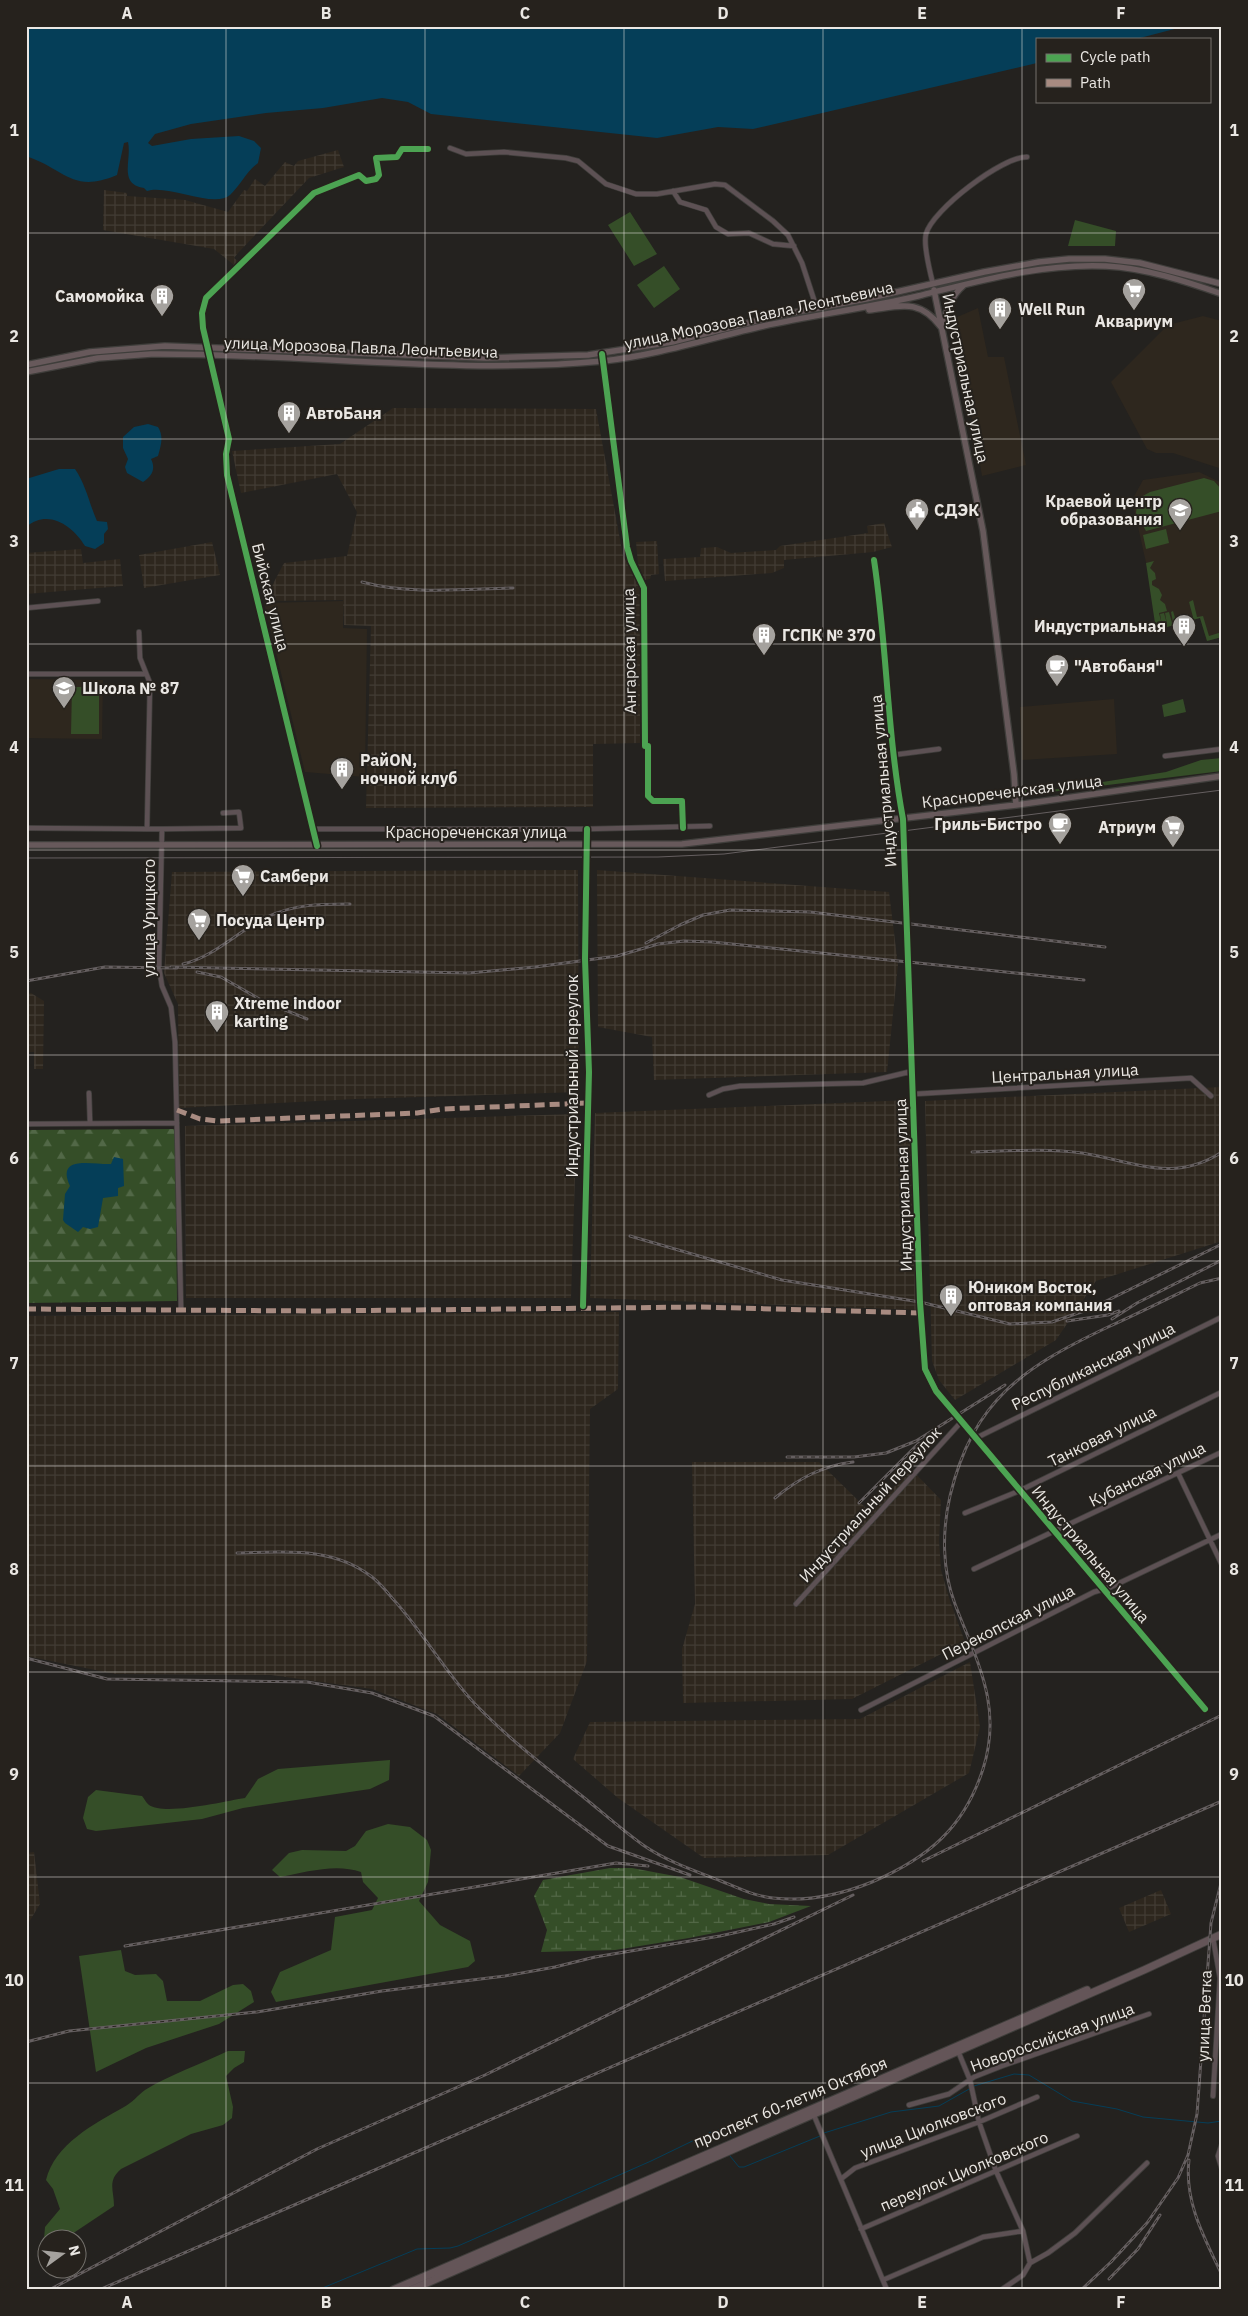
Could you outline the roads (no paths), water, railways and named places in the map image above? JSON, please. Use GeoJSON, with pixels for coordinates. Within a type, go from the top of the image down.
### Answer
{"type":"FeatureCollection","features":[{"type":"Feature","properties":{"kind":"highway","name":"проспект 60-летия Октября"},"geometry":{"type":"LineString","coordinates":[[411,2290],[813,2112],[956,2045],[1222,1934]]}},
{"type":"Feature","properties":{"kind":"highway","name":"проспект 60-летия Октября"},"geometry":{"type":"LineString","coordinates":[[392,2290],[958,2051],[1144,1970],[1200,1943]]}},
{"type":"Feature","properties":{"kind":"main road","name":"улица Морозова Павла Леонтьевича"},"geometry":{"type":"LineString","coordinates":[[26,365],[66,356],[115,349],[207,347],[505,359],[602,357],[768,318],[1039,262],[1089,258],[1156,266],[1222,284]]}},
{"type":"Feature","properties":{"kind":"main road","name":"улица Морозова Павла Леонтьевича"},"geometry":{"type":"LineString","coordinates":[[26,372],[98,358],[151,354],[511,366],[664,351],[765,326],[852,310],[934,291],[1042,270],[1106,266],[1160,275],[1222,294]]}},
{"type":"Feature","properties":{"kind":"main road"},"geometry":{"type":"LineString","coordinates":[[942,329],[947,308],[955,292],[964,285],[982,281]]}},
{"type":"Feature","properties":{"kind":"main road","name":"Индустриальная улица"},"geometry":{"type":"LineString","coordinates":[[933,284],[983,531],[1013,763],[1016,805]]}},
{"type":"Feature","properties":{"kind":"main road"},"geometry":{"type":"LineString","coordinates":[[852,310],[915,306],[928,312],[942,329]]}},
{"type":"Feature","properties":{"kind":"main road","name":"Краснореченская улица"},"geometry":{"type":"LineString","coordinates":[[26,845],[587,846],[682,844],[1016,805],[1222,776]]}},
{"type":"Feature","properties":{"kind":"street"},"geometry":{"type":"LineString","coordinates":[[450,148],[466,154],[504,152],[566,158],[578,161],[606,184],[626,192],[643,194],[715,184],[725,185],[773,221],[788,235],[802,263],[817,309]]}},
{"type":"Feature","properties":{"kind":"street","name":"Бийская улица"},"geometry":{"type":"LineString","coordinates":[[316,846],[314,829],[227,475],[226,454],[229,438],[208,355],[202,313],[206,298],[314,193],[359,175],[366,181],[376,179],[379,175],[376,158],[396,157],[402,149],[428,149]]}},
{"type":"Feature","properties":{"kind":"street"},"geometry":{"type":"LineString","coordinates":[[933,284],[926,234],[936,217],[956,198],[1000,166],[1019,157],[1027,156]]}},
{"type":"Feature","properties":{"kind":"street"},"geometry":{"type":"LineString","coordinates":[[673,191],[680,202],[706,210],[716,227],[720,230],[735,235],[749,233],[773,244],[794,246]]}},
{"type":"Feature","properties":{"kind":"street","name":"Ангарская улица"},"geometry":{"type":"LineString","coordinates":[[602,357],[629,555],[644,588],[645,746],[648,746],[648,796],[653,801],[682,801],[683,828]]}},
{"type":"Feature","properties":{"kind":"street","name":"Индустриальная улица"},"geometry":{"type":"LineString","coordinates":[[874,560],[884,624],[893,755],[903,819],[921,1313],[923,1354],[927,1377],[1019,1491],[1204,1709]]}},
{"type":"Feature","properties":{"kind":"street"},"geometry":{"type":"LineString","coordinates":[[26,608],[98,601]]}},
{"type":"Feature","properties":{"kind":"street"},"geometry":{"type":"LineString","coordinates":[[139,632],[140,658],[150,683],[148,829]]}},
{"type":"Feature","properties":{"kind":"street"},"geometry":{"type":"LineString","coordinates":[[26,674],[146,674]]}},
{"type":"Feature","properties":{"kind":"street"},"geometry":{"type":"LineString","coordinates":[[893,755],[939,748]]}},
{"type":"Feature","properties":{"kind":"street"},"geometry":{"type":"LineString","coordinates":[[1165,756],[1222,749]]}},
{"type":"Feature","properties":{"kind":"street"},"geometry":{"type":"LineString","coordinates":[[26,828],[241,828],[239,812],[223,813]]}},
{"type":"Feature","properties":{"kind":"street"},"geometry":{"type":"LineString","coordinates":[[314,829],[587,829],[710,826]]}},
{"type":"Feature","properties":{"kind":"street","name":"улица Урицкого"},"geometry":{"type":"LineString","coordinates":[[162,829],[159,967],[162,986],[171,1007],[175,1042],[181,1308]]}},
{"type":"Feature","properties":{"kind":"street","name":"Индустриальный переулок"},"geometry":{"type":"LineString","coordinates":[[583,1306],[589,1072],[585,959],[587,829]]}},
{"type":"Feature","properties":{"kind":"street"},"geometry":{"type":"LineString","coordinates":[[709,1095],[723,1089],[740,1086],[863,1083],[913,1071]]}},
{"type":"Feature","properties":{"kind":"street","name":"Центральная улица"},"geometry":{"type":"LineString","coordinates":[[914,1094],[1191,1078],[1211,1096]]}},
{"type":"Feature","properties":{"kind":"street"},"geometry":{"type":"LineString","coordinates":[[89,1092],[90,1122]]}},
{"type":"Feature","properties":{"kind":"street"},"geometry":{"type":"LineString","coordinates":[[26,1124],[90,1122],[177,1123]]}},
{"type":"Feature","properties":{"kind":"street","name":"Республиканская улица"},"geometry":{"type":"LineString","coordinates":[[976,1438],[1222,1317]]}},
{"type":"Feature","properties":{"kind":"street","name":"Танковая улица"},"geometry":{"type":"LineString","coordinates":[[965,1513],[1019,1491],[1222,1392]]}},
{"type":"Feature","properties":{"kind":"street","name":"Индустриальный переулок"},"geometry":{"type":"LineString","coordinates":[[796,1604],[962,1421]]}},
{"type":"Feature","properties":{"kind":"street","name":"Кубанская улица"},"geometry":{"type":"LineString","coordinates":[[974,1570],[1222,1452]]}},
{"type":"Feature","properties":{"kind":"street"},"geometry":{"type":"LineString","coordinates":[[1178,1474],[1222,1565]]}},
{"type":"Feature","properties":{"kind":"street","name":"Перекопская улица"},"geometry":{"type":"LineString","coordinates":[[861,1710],[983,1647],[1102,1589],[1112,1587],[1222,1534]]}},
{"type":"Feature","properties":{"kind":"street","name":"улица Ветка"},"geometry":{"type":"LineString","coordinates":[[1213,1938],[1220,1978],[1213,2096]]}},
{"type":"Feature","properties":{"kind":"street","name":"Новороссийская улица"},"geometry":{"type":"LineString","coordinates":[[909,2106],[949,2094],[970,2081],[1002,2066],[1149,2014]]}},
{"type":"Feature","properties":{"kind":"street"},"geometry":{"type":"LineString","coordinates":[[958,2051],[970,2081],[979,2122],[996,2171],[1023,2231],[1030,2263]]}},
{"type":"Feature","properties":{"kind":"street","name":"улица Циолковского"},"geometry":{"type":"LineString","coordinates":[[841,2179],[856,2168],[979,2122],[1037,2097]]}},
{"type":"Feature","properties":{"kind":"street"},"geometry":{"type":"LineString","coordinates":[[813,2112],[887,2290]]}},
{"type":"Feature","properties":{"kind":"street","name":"переулок Циолковского"},"geometry":{"type":"LineString","coordinates":[[861,2229],[1077,2136]]}},
{"type":"Feature","properties":{"kind":"street"},"geometry":{"type":"LineString","coordinates":[[1222,2144],[1218,2156],[1222,2169]]}},
{"type":"Feature","properties":{"kind":"street"},"geometry":{"type":"LineString","coordinates":[[1001,2290],[1023,2275],[1030,2263],[1048,2253],[1075,2233],[1147,2163]]}},
{"type":"Feature","properties":{"kind":"street"},"geometry":{"type":"LineString","coordinates":[[883,2280],[983,2237],[1023,2231]]}},
{"type":"Feature","properties":{"kind":"water"},"geometry":{"type":"Polygon","coordinates":[[[26,26],[1186,26],[1140,38],[1036,38],[1036,63],[753,129],[718,127],[657,138],[431,114],[408,102],[382,98],[323,108],[266,113],[191,124],[155,134],[148,143],[152,146],[191,139],[239,136],[254,141],[261,148],[258,163],[234,191],[223,199],[202,198],[167,191],[147,191],[136,186],[131,182],[129,176],[128,142],[124,143],[117,175],[89,182],[69,177],[26,156],[26,26]]]}},
{"type":"Feature","properties":{"kind":"water"},"geometry":{"type":"Polygon","coordinates":[[[148,424],[158,427],[161,441],[158,456],[151,459],[152,472],[143,482],[127,473],[125,467],[128,459],[123,448],[123,437],[134,427],[148,424]]]}},
{"type":"Feature","properties":{"kind":"water"},"geometry":{"type":"Polygon","coordinates":[[[59,469],[75,469],[85,488],[97,521],[107,522],[108,529],[104,534],[104,543],[95,549],[85,546],[67,526],[51,519],[43,519],[26,527],[26,479],[59,469]]]}},
{"type":"Feature","properties":{"kind":"water"},"geometry":{"type":"Polygon","coordinates":[[[114,1157],[123,1159],[124,1186],[118,1188],[118,1196],[103,1198],[98,1227],[90,1229],[83,1227],[78,1232],[63,1220],[65,1194],[70,1186],[67,1176],[68,1169],[78,1163],[111,1164],[114,1157]]]}},
{"type":"Feature","properties":{"kind":"waterway"},"geometry":{"type":"LineString","coordinates":[[974,2086],[1014,2074],[1029,2075],[1072,2101],[1117,2109],[1143,2117],[1208,2123],[1222,2121]]}},
{"type":"Feature","properties":{"kind":"waterway"},"geometry":{"type":"LineString","coordinates":[[824,2133],[891,2112],[939,2106],[971,2088]]}},
{"type":"Feature","properties":{"kind":"waterway"},"geometry":{"type":"LineString","coordinates":[[320,2289],[417,2249],[458,2246],[651,2161],[709,2133],[719,2130],[724,2135]]}},
{"type":"Feature","properties":{"kind":"waterway"},"geometry":{"type":"LineString","coordinates":[[730,2156],[739,2167],[744,2167],[820,2136]]}},
{"type":"Feature","properties":{"kind":"tram line"},"geometry":{"type":"LineString","coordinates":[[26,858],[658,857],[724,854],[1222,790]]}},
{"type":"Feature","properties":{"kind":"railway"},"geometry":{"type":"LineString","coordinates":[[362,582],[399,589],[418,590],[513,588]]}},
{"type":"Feature","properties":{"kind":"railway"},"geometry":{"type":"LineString","coordinates":[[183,964],[205,956],[256,923],[287,909],[329,904],[350,904]]}},
{"type":"Feature","properties":{"kind":"railway"},"geometry":{"type":"LineString","coordinates":[[646,943],[703,915],[730,910],[810,912],[1105,947]]}},
{"type":"Feature","properties":{"kind":"railway"},"geometry":{"type":"LineString","coordinates":[[171,967],[469,973],[535,967],[617,956],[658,944],[684,941],[712,942],[1084,980]]}},
{"type":"Feature","properties":{"kind":"railway"},"geometry":{"type":"LineString","coordinates":[[26,981],[105,967],[177,968]]}},
{"type":"Feature","properties":{"kind":"railway"},"geometry":{"type":"LineString","coordinates":[[197,972],[221,977],[263,1001],[307,1019]]}},
{"type":"Feature","properties":{"kind":"railway"},"geometry":{"type":"LineString","coordinates":[[972,1152],[1068,1151],[1153,1168],[1187,1167],[1204,1162],[1222,1152]]}},
{"type":"Feature","properties":{"kind":"railway"},"geometry":{"type":"LineString","coordinates":[[630,1236],[782,1280],[920,1302],[1010,1324],[1052,1322],[1090,1309],[1222,1244]]}},
{"type":"Feature","properties":{"kind":"railway"},"geometry":{"type":"LineString","coordinates":[[1112,1319],[1137,1303],[1222,1260]]}},
{"type":"Feature","properties":{"kind":"railway"},"geometry":{"type":"LineString","coordinates":[[237,1553],[290,1552],[324,1556],[341,1560],[357,1567],[372,1577],[404,1612],[464,1692],[500,1729],[620,1827],[661,1856],[740,1889],[766,1897],[798,1899],[848,1891],[892,1873],[910,1863],[941,1839],[966,1808],[983,1769],[990,1725],[989,1704],[979,1665],[951,1591],[945,1550],[947,1509],[950,1496],[960,1463],[973,1435],[988,1411],[1006,1390],[1051,1357],[1200,1283],[1222,1278]]}},
{"type":"Feature","properties":{"kind":"railway"},"geometry":{"type":"LineString","coordinates":[[1067,1321],[1108,1315],[1119,1311]]}},
{"type":"Feature","properties":{"kind":"railway"},"geometry":{"type":"LineString","coordinates":[[787,1457],[854,1457],[886,1453],[916,1441],[1005,1385]]}},
{"type":"Feature","properties":{"kind":"railway"},"geometry":{"type":"LineString","coordinates":[[859,1503],[919,1443]]}},
{"type":"Feature","properties":{"kind":"railway"},"geometry":{"type":"LineString","coordinates":[[775,1498],[811,1474],[831,1466],[853,1462]]}},
{"type":"Feature","properties":{"kind":"railway"},"geometry":{"type":"LineString","coordinates":[[26,1658],[107,1679],[307,1682],[372,1693],[434,1716],[608,1846],[690,1875]]}},
{"type":"Feature","properties":{"kind":"railway"},"geometry":{"type":"LineString","coordinates":[[923,1861],[1222,1715]]}},
{"type":"Feature","properties":{"kind":"railway"},"geometry":{"type":"LineString","coordinates":[[99,2290],[1222,1801]]}},
{"type":"Feature","properties":{"kind":"railway"},"geometry":{"type":"LineString","coordinates":[[125,1946],[616,1863],[648,1866]]}},
{"type":"Feature","properties":{"kind":"railway"},"geometry":{"type":"LineString","coordinates":[[1081,2290],[1111,2262],[1147,2223],[1178,2178],[1188,2155],[1197,2114],[1211,1923],[1222,1879]]}},
{"type":"Feature","properties":{"kind":"railway"},"geometry":{"type":"LineString","coordinates":[[49,2290],[317,2149],[485,2075],[853,1895]]}},
{"type":"Feature","properties":{"kind":"railway"},"geometry":{"type":"LineString","coordinates":[[26,2042],[69,2031],[257,2012],[382,1991],[505,1976],[555,1967],[595,1957],[720,1936],[774,1924],[794,1917]]}},
{"type":"Feature","properties":{"kind":"railway"},"geometry":{"type":"LineString","coordinates":[[1189,2160],[1188,2176],[1197,2220],[1222,2275]]}},
{"type":"Feature","properties":{"kind":"railway"},"geometry":{"type":"LineString","coordinates":[[1109,2279],[1138,2249],[1160,2215]]}},
{"type":"Feature","properties":{"kind":"place","name":"Аквариум"},"geometry":{"type":"Point","coordinates":[1134,311]}},
{"type":"Feature","properties":{"kind":"place","name":"Самомойка"},"geometry":{"type":"Point","coordinates":[162,317]}},
{"type":"Feature","properties":{"kind":"place","name":"Well Run"},"geometry":{"type":"Point","coordinates":[1000,330]}},
{"type":"Feature","properties":{"kind":"place","name":"АвтоБаня"},"geometry":{"type":"Point","coordinates":[289,434]}},
{"type":"Feature","properties":{"kind":"place","name":"СДЭК"},"geometry":{"type":"Point","coordinates":[917,531]}},
{"type":"Feature","properties":{"kind":"place","name":"Краевой центр образования"},"geometry":{"type":"Point","coordinates":[1180,531]}},
{"type":"Feature","properties":{"kind":"place","name":"Индустриальная"},"geometry":{"type":"Point","coordinates":[1184,647]}},
{"type":"Feature","properties":{"kind":"place","name":"ГСПК № 370"},"geometry":{"type":"Point","coordinates":[764,656]}},
{"type":"Feature","properties":{"kind":"place","name":"\"Автобаня\""},"geometry":{"type":"Point","coordinates":[1057,687]}},
{"type":"Feature","properties":{"kind":"place","name":"Школа № 87"},"geometry":{"type":"Point","coordinates":[64,709]}},
{"type":"Feature","properties":{"kind":"place","name":"РайON, ночной клуб"},"geometry":{"type":"Point","coordinates":[342,790]}},
{"type":"Feature","properties":{"kind":"place","name":"Гриль-Бистро"},"geometry":{"type":"Point","coordinates":[1060,845]}},
{"type":"Feature","properties":{"kind":"place","name":"Атриум"},"geometry":{"type":"Point","coordinates":[1173,848]}},
{"type":"Feature","properties":{"kind":"place","name":"Самбери"},"geometry":{"type":"Point","coordinates":[243,897]}},
{"type":"Feature","properties":{"kind":"place","name":"Посуда Центр"},"geometry":{"type":"Point","coordinates":[199,941]}},
{"type":"Feature","properties":{"kind":"place","name":"Xtreme indoor karting"},"geometry":{"type":"Point","coordinates":[217,1033]}},
{"type":"Feature","properties":{"kind":"place","name":"Юником Восток, оптовая компания"},"geometry":{"type":"Point","coordinates":[951,1317]}}]}
